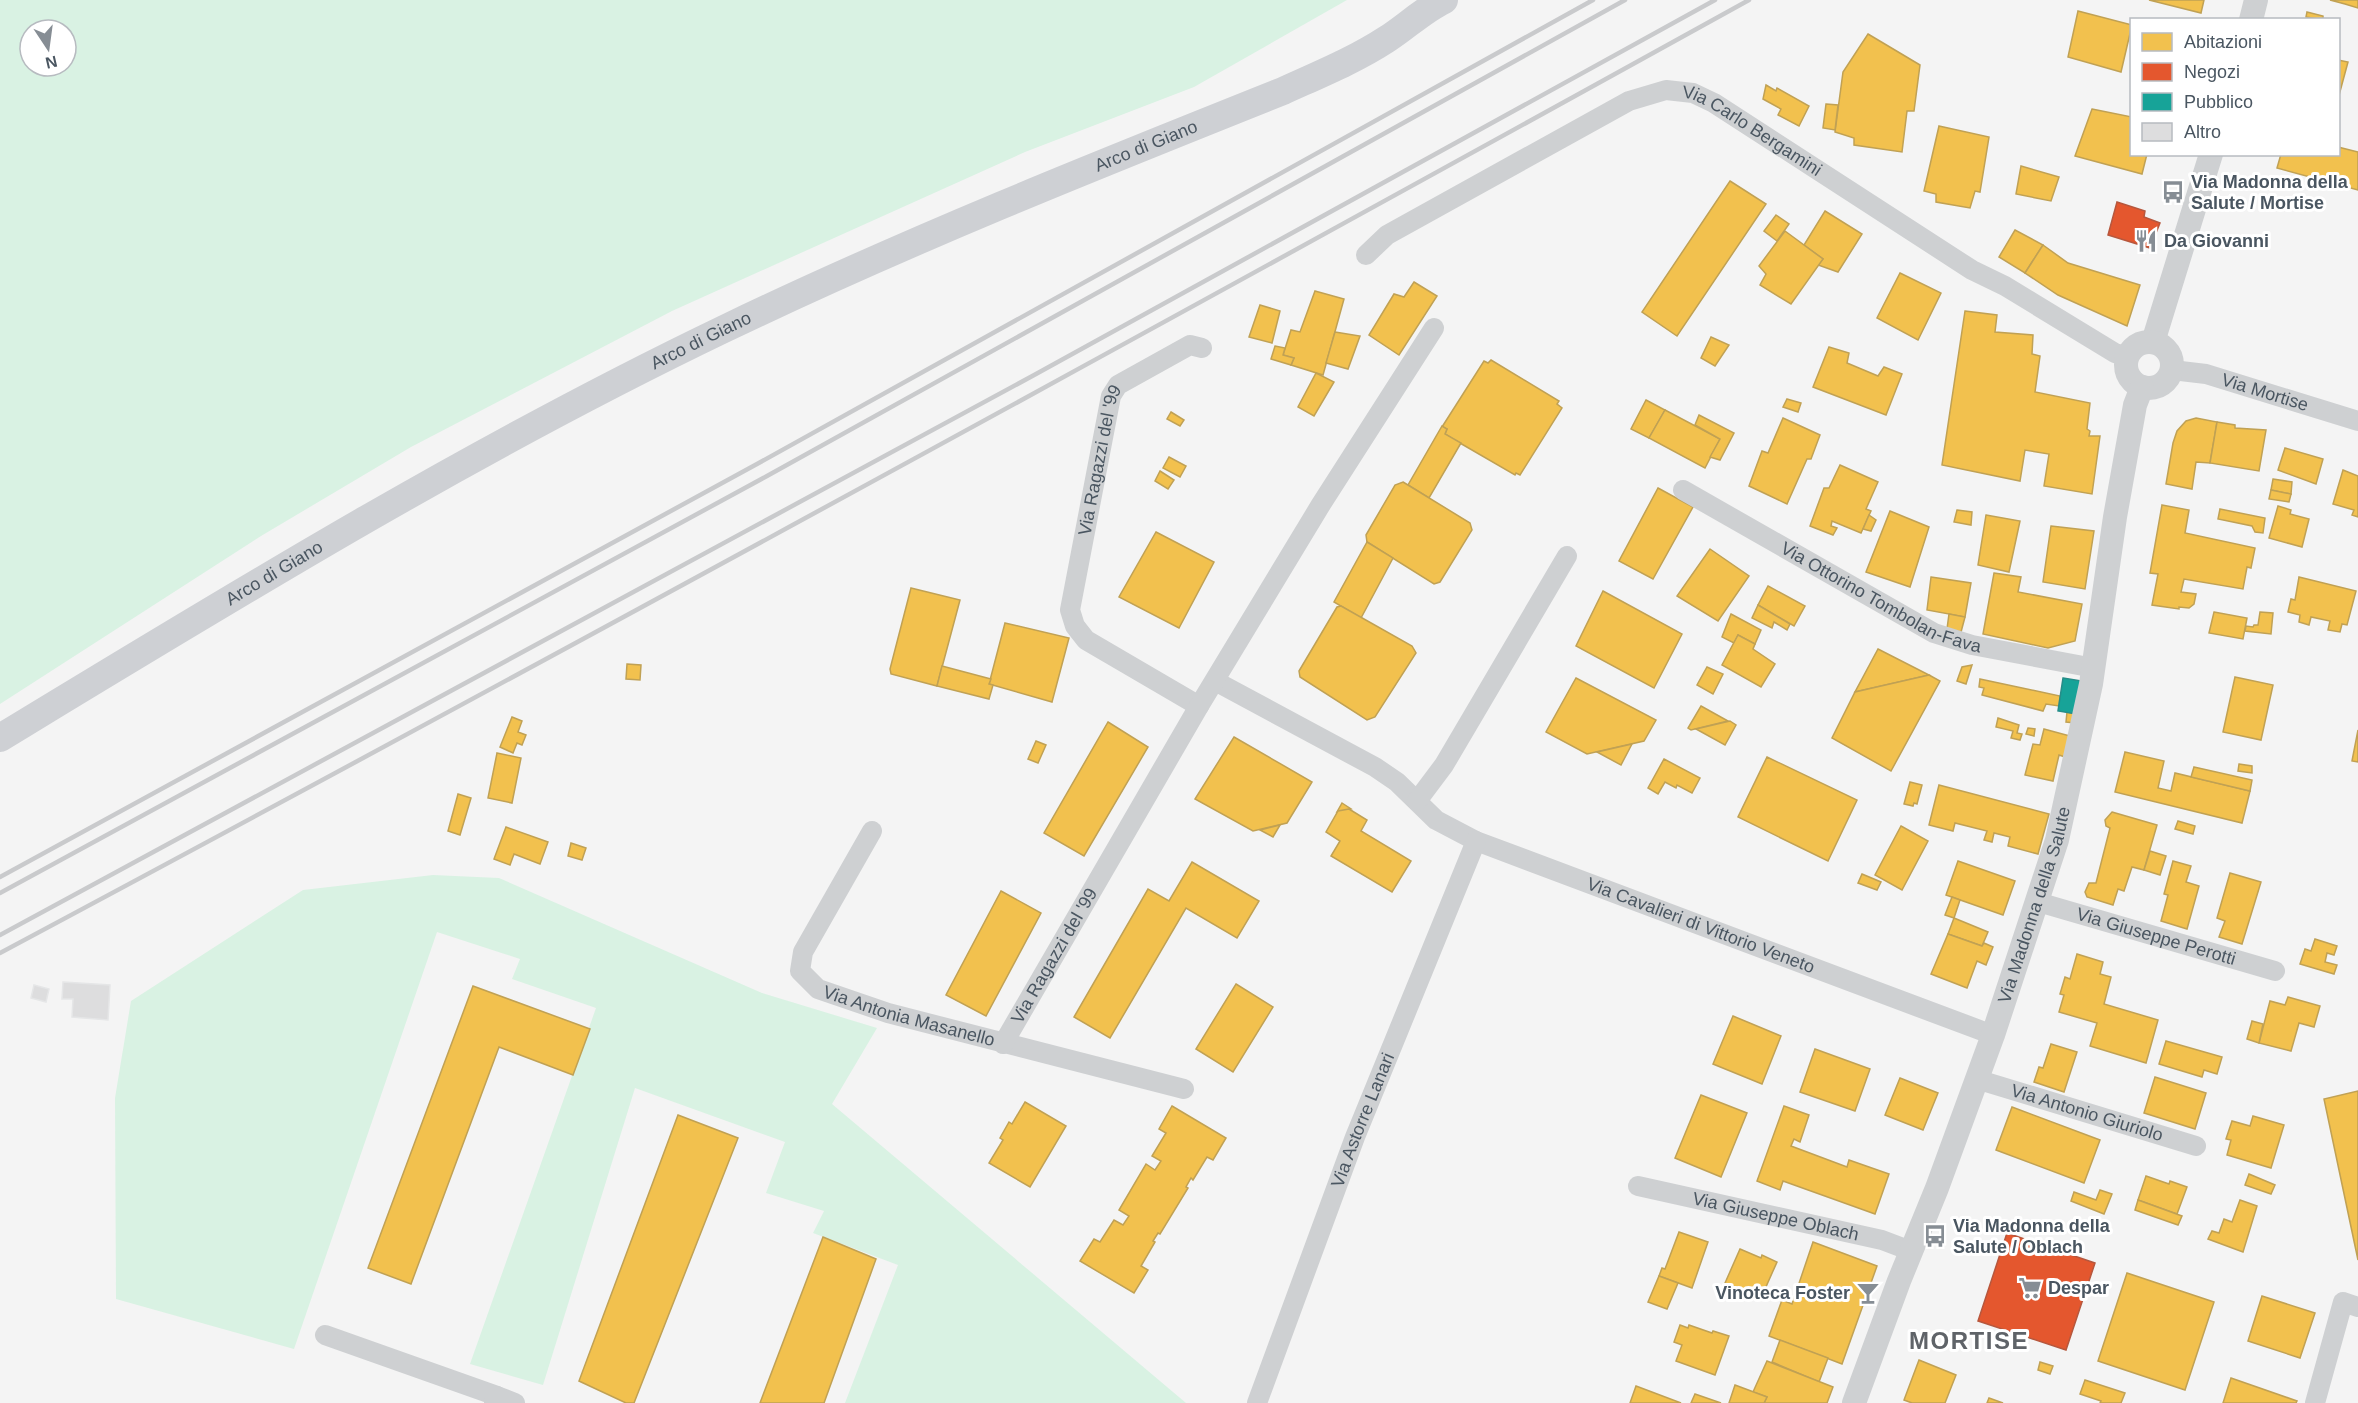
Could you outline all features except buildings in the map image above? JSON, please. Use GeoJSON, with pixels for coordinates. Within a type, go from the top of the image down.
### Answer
{"type":"FeatureCollection","features":[{"type":"Feature","properties":{"kind":"main road","name":"Arco di Giano"},"geometry":{"type":"LineString","coordinates":[[0,738],[283,566],[482,453],[722,330],[925,236],[1305,81],[1387,39],[1436,2]]}},
{"type":"Feature","properties":{"kind":"street"},"geometry":{"type":"LineString","coordinates":[[2252,18],[2256,0]]}},
{"type":"Feature","properties":{"kind":"street","name":"Via Carlo Bergamini"},"geometry":{"type":"LineString","coordinates":[[1366,255],[1387,235],[1629,101],[1666,90],[1693,93],[1738,117],[1972,270],[2005,286],[2127,357]]}},
{"type":"Feature","properties":{"kind":"street"},"geometry":{"type":"LineString","coordinates":[[2153,342],[2210,156]]}},
{"type":"Feature","properties":{"kind":"street","name":"Via Ragazzi del '99"},"geometry":{"type":"LineString","coordinates":[[1184,1089],[1004,1044],[1199,706],[1320,506],[1434,328]]}},
{"type":"Feature","properties":{"kind":"street"},"geometry":{"type":"LineString","coordinates":[[2141,342],[2153,342],[2167,350],[2172,370],[2161,385],[2152,388],[2142,387],[2130,378],[2126,364],[2127,357],[2130,351],[2141,342]]}},
{"type":"Feature","properties":{"kind":"street","name":"Via Ragazzi del '99"},"geometry":{"type":"LineString","coordinates":[[1199,706],[1086,640],[1075,626],[1071,610],[1111,396],[1118,385],[1190,345],[1202,348]]}},
{"type":"Feature","properties":{"kind":"street","name":"Via Mortise"},"geometry":{"type":"LineString","coordinates":[[2172,370],[2206,374],[2358,421]]}},
{"type":"Feature","properties":{"kind":"street","name":"Via Madonna della Salute"},"geometry":{"type":"LineString","coordinates":[[1854,1403],[1993,1035],[2060,831],[2094,668],[2115,517],[2135,405],[2142,387]]}},
{"type":"Feature","properties":{"kind":"street","name":"Via Ottorino Tombolan-Fava"},"geometry":{"type":"LineString","coordinates":[[1683,490],[1934,633],[1972,645],[2094,668]]}},
{"type":"Feature","properties":{"kind":"street"},"geometry":{"type":"LineString","coordinates":[[1417,801],[1444,765],[1567,556]]}},
{"type":"Feature","properties":{"kind":"street","name":"Via Cavalieri di Vittorio Veneto"},"geometry":{"type":"LineString","coordinates":[[1215,681],[1375,767],[1397,782],[1437,820],[1476,841],[1993,1035]]}},
{"type":"Feature","properties":{"kind":"street","name":"Via Antonia Masanello"},"geometry":{"type":"LineString","coordinates":[[872,831],[803,952],[800,971],[818,989],[888,1013],[1004,1044]]}},
{"type":"Feature","properties":{"kind":"street","name":"Via Astorre Lanari"},"geometry":{"type":"LineString","coordinates":[[1257,1403],[1355,1137],[1476,841]]}},
{"type":"Feature","properties":{"kind":"street","name":"Via Giuseppe Perotti"},"geometry":{"type":"LineString","coordinates":[[2038,902],[2275,971]]}},
{"type":"Feature","properties":{"kind":"street","name":"Via Antonio Giuriolo"},"geometry":{"type":"LineString","coordinates":[[1976,1079],[2196,1146]]}},
{"type":"Feature","properties":{"kind":"street","name":"Via Giuseppe Oblach"},"geometry":{"type":"LineString","coordinates":[[1638,1186],[1882,1240],[1911,1251]]}},
{"type":"Feature","properties":{"kind":"street"},"geometry":{"type":"LineString","coordinates":[[2315,1403],[2343,1302],[2358,1307]]}},
{"type":"Feature","properties":{"kind":"street"},"geometry":{"type":"LineString","coordinates":[[324,1335],[502,1401]]}},
{"type":"Feature","properties":{"kind":"green space"},"geometry":{"type":"Polygon","coordinates":[[[0,0],[1347,0],[1194,87],[1025,152],[672,311],[411,447],[261,536],[0,704],[0,0]]]}},
{"type":"Feature","properties":{"kind":"green space"},"geometry":{"type":"Polygon","coordinates":[[[433,875],[499,878],[762,993],[877,1028],[832,1104],[1186,1403],[845,1403],[898,1265],[813,1233],[824,1211],[766,1193],[785,1142],[635,1088],[543,1385],[470,1364],[596,1008],[512,979],[520,959],[437,932],[294,1349],[116,1299],[115,1098],[131,1001],[303,890],[433,875]]]}},
{"type":"Feature","properties":{"kind":"railway"},"geometry":{"type":"LineString","coordinates":[[0,877],[757,464],[1593,0]]}},
{"type":"Feature","properties":{"kind":"railway"},"geometry":{"type":"LineString","coordinates":[[0,893],[767,476],[1625,0]]}},
{"type":"Feature","properties":{"kind":"railway"},"geometry":{"type":"LineString","coordinates":[[0,935],[1036,374],[1715,0]]}},
{"type":"Feature","properties":{"kind":"railway"},"geometry":{"type":"LineString","coordinates":[[0,953],[876,480],[1749,0]]}},
{"type":"Feature","properties":{"kind":"place","name":"Via Madonna della Salute / Mortise"},"geometry":{"type":"Point","coordinates":[2173,192]}},
{"type":"Feature","properties":{"kind":"place","name":"Da Giovanni"},"geometry":{"type":"Point","coordinates":[2146,241]}},
{"type":"Feature","properties":{"kind":"place","name":"Via Madonna della Salute / Oblach"},"geometry":{"type":"Point","coordinates":[1935,1236]}},
{"type":"Feature","properties":{"kind":"place","name":"Despar"},"geometry":{"type":"Point","coordinates":[2030,1288]}},
{"type":"Feature","properties":{"kind":"place","name":"Vinoteca Foster"},"geometry":{"type":"Point","coordinates":[1868,1293]}},
{"type":"Feature","properties":{"kind":"district","name":"MORTISE"},"geometry":{"type":"Point","coordinates":[1969,1340]}}]}
